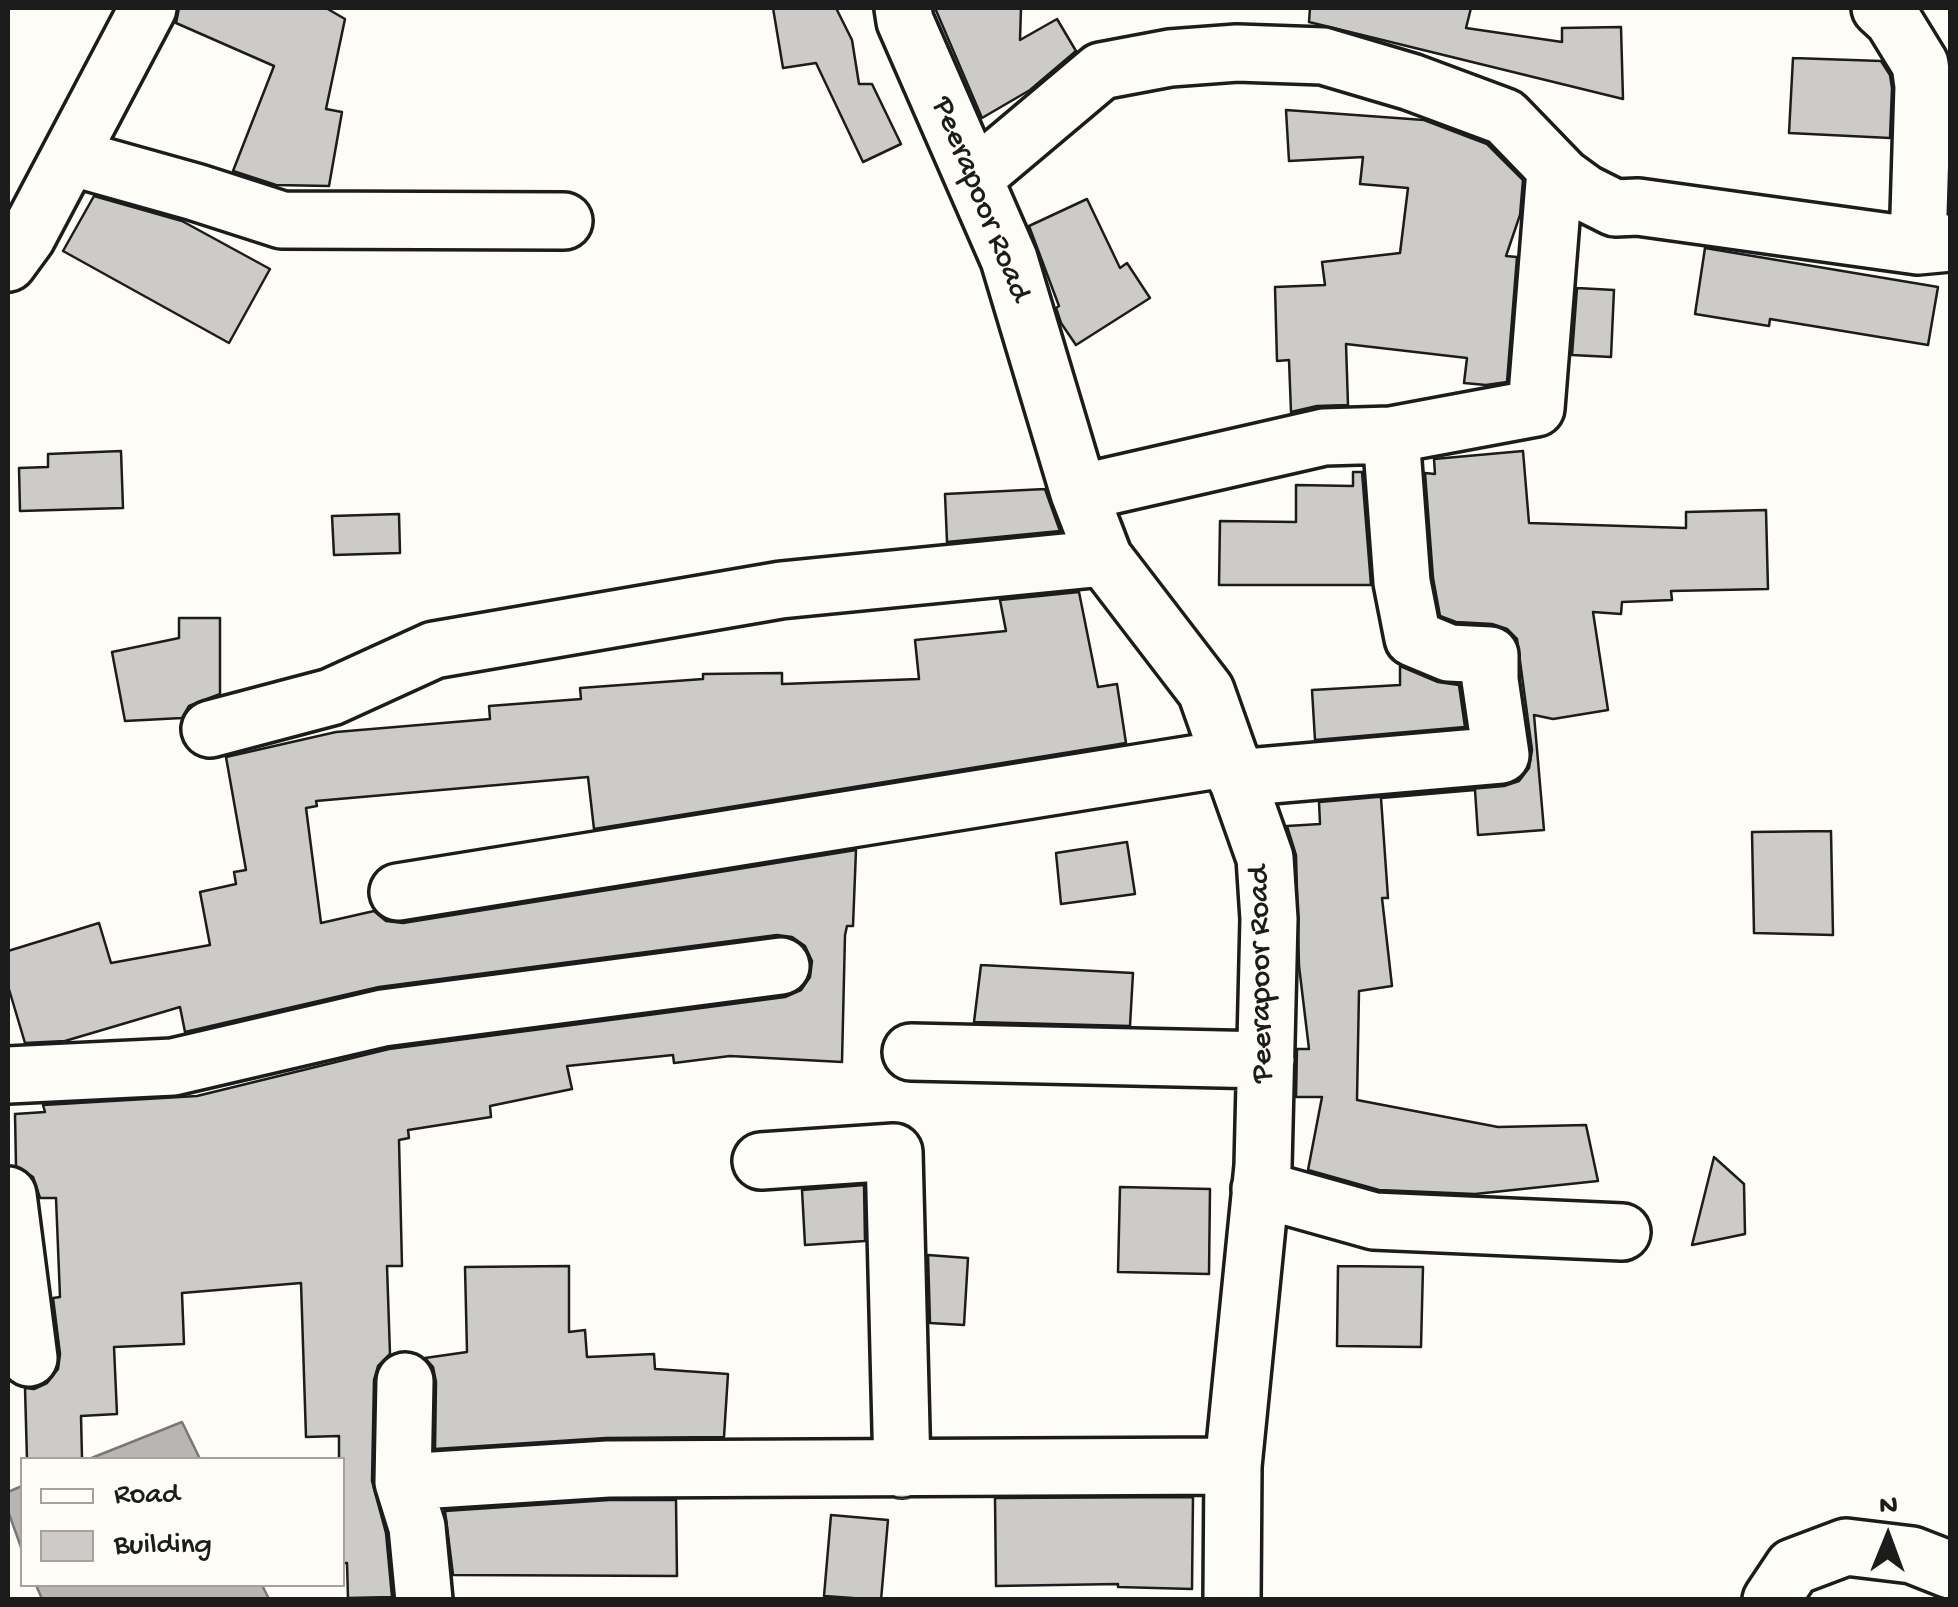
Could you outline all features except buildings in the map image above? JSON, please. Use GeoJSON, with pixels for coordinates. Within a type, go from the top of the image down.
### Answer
{"type":"FeatureCollection","features":[{"type":"Feature","properties":{"kind":"street"},"geometry":{"type":"LineString","coordinates":[[8,263],[27,238],[148,8]]}},
{"type":"Feature","properties":{"kind":"street","name":"Peerapoor Road"},"geometry":{"type":"LineString","coordinates":[[903,8],[905,21],[1009,259],[1079,493],[1104,558],[1206,692],[1265,858],[1269,919],[1266,1060],[1260,1189],[1233,1466],[1232,1600]]}},
{"type":"Feature","properties":{"kind":"street"},"geometry":{"type":"LineString","coordinates":[[974,178],[1102,71],[1170,58],[1237,52],[1323,56],[1505,117],[1556,170],[1585,193],[1615,208],[1638,207],[1934,245],[1920,64],[1893,20],[1880,8]]}},
{"type":"Feature","properties":{"kind":"street"},"geometry":{"type":"LineString","coordinates":[[70,157],[282,220],[564,221]]}},
{"type":"Feature","properties":{"kind":"street"},"geometry":{"type":"LineString","coordinates":[[1079,493],[1324,437],[1391,435],[1536,408],[1556,170]]}},
{"type":"Feature","properties":{"kind":"street"},"geometry":{"type":"LineString","coordinates":[[398,892],[1233,768],[1501,755],[1490,655],[1449,653],[1412,638],[1402,582],[1391,435]]}},
{"type":"Feature","properties":{"kind":"street"},"geometry":{"type":"LineString","coordinates":[[210,729],[331,696],[434,650],[781,590],[1104,558]]}},
{"type":"Feature","properties":{"kind":"street"},"geometry":{"type":"LineString","coordinates":[[8,1075],[173,1067],[384,1018],[781,966]]}},
{"type":"Feature","properties":{"kind":"street"},"geometry":{"type":"LineString","coordinates":[[910,1052],[1266,1060]]}},
{"type":"Feature","properties":{"kind":"street"},"geometry":{"type":"LineString","coordinates":[[761,1161],[894,1152],[902,1469]]}},
{"type":"Feature","properties":{"kind":"street"},"geometry":{"type":"LineString","coordinates":[[1260,1189],[1374,1220],[1622,1232]]}},
{"type":"Feature","properties":{"kind":"street"},"geometry":{"type":"LineString","coordinates":[[8,1195],[29,1358]]}},
{"type":"Feature","properties":{"kind":"street"},"geometry":{"type":"LineString","coordinates":[[404,1382],[403,1482],[417,1527],[424,1600]]}},
{"type":"Feature","properties":{"kind":"street"},"geometry":{"type":"LineString","coordinates":[[403,1482],[608,1469],[1233,1466]]}},
{"type":"Feature","properties":{"kind":"street"},"geometry":{"type":"LineString","coordinates":[[1771,1600],[1793,1567],[1846,1546],[1912,1555],[1950,1570]]}},
{"type":"Feature","properties":{"kind":"shaded area"},"geometry":{"type":"Polygon","coordinates":[[[182,1422],[199,1457],[94,1457],[182,1422]]]}},
{"type":"Feature","properties":{"kind":"shaded area"},"geometry":{"type":"Polygon","coordinates":[[[20,1487],[20,1544],[8,1511],[8,1492],[20,1487]]]}},
{"type":"Feature","properties":{"kind":"shaded area"},"geometry":{"type":"Polygon","coordinates":[[[37,1587],[263,1587],[269,1599],[42,1599],[37,1587]]]}}]}
